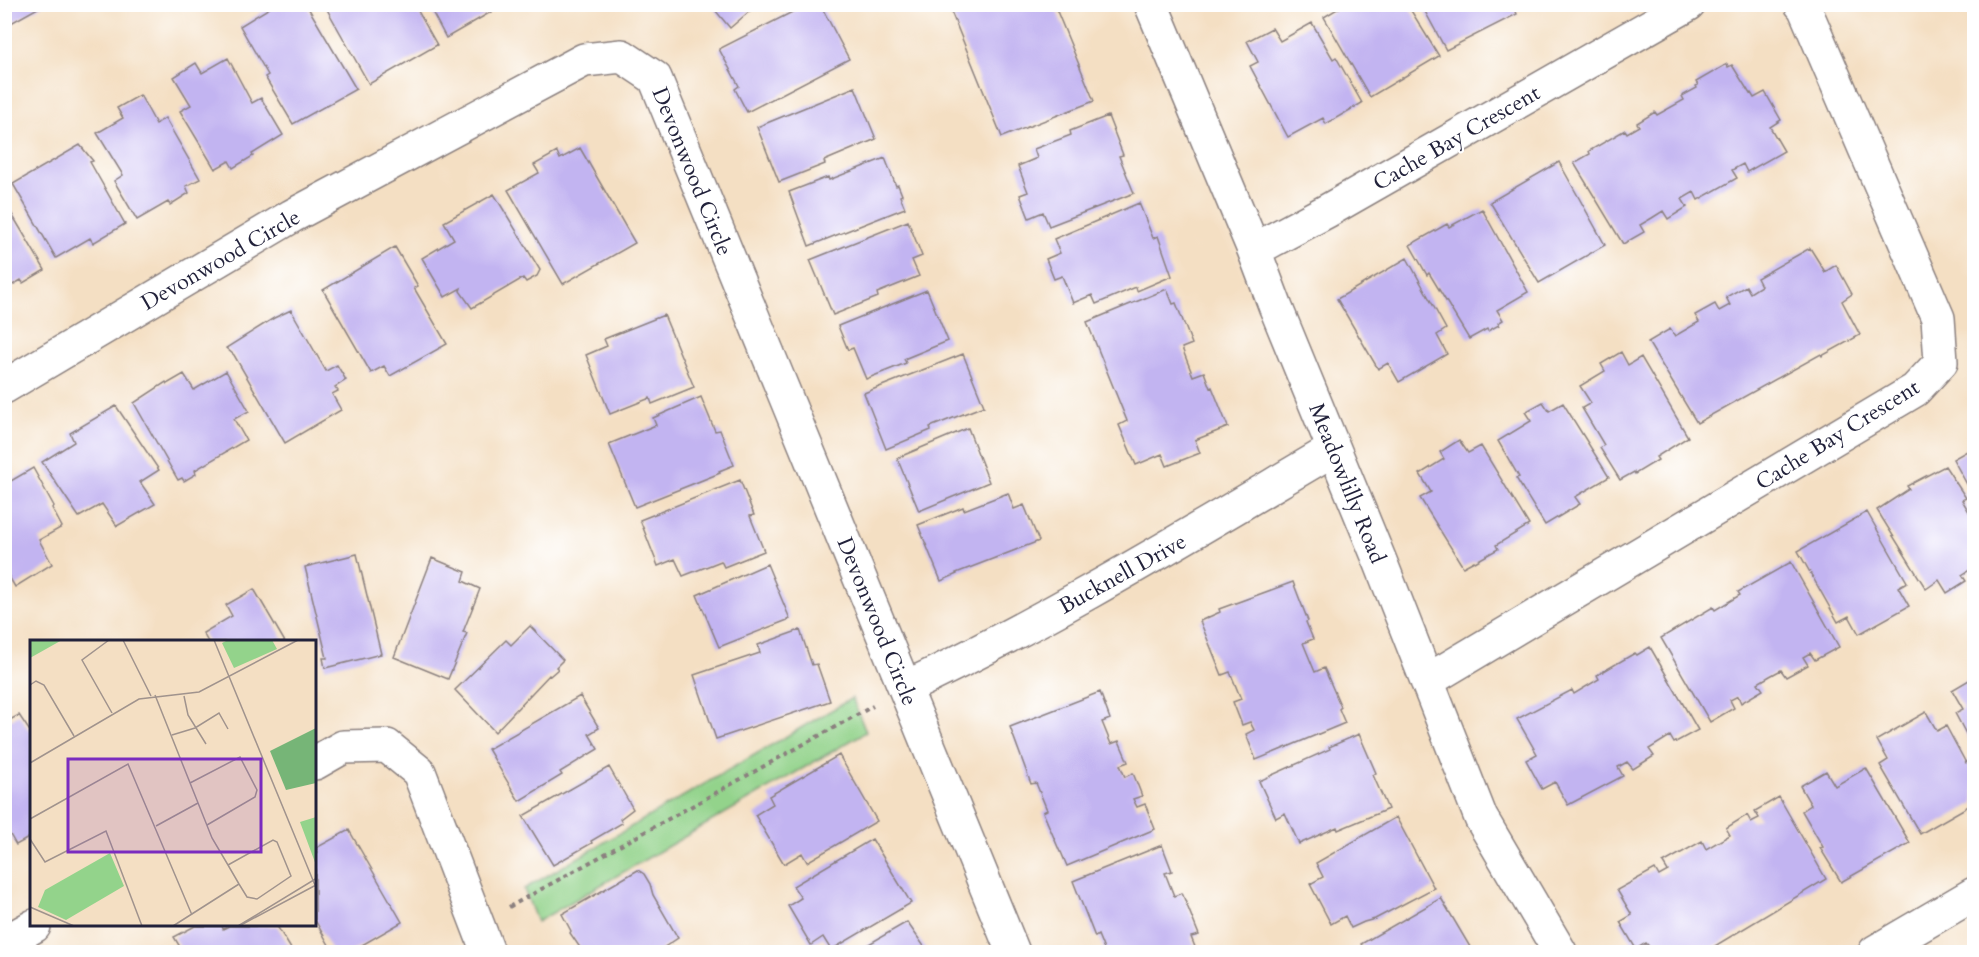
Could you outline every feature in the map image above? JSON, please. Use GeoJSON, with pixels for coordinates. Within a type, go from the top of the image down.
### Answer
{"type":"FeatureCollection","features":[{"type":"Feature","properties":{"kind":"street","name":"Meadowlilly Road"},"geometry":{"type":"LineString","coordinates":[[1151,4],[1254,250],[1481,818],[1560,952]]}},
{"type":"Feature","properties":{"kind":"street","name":"Cache Bay Crescent"},"geometry":{"type":"LineString","coordinates":[[1254,250],[1327,211],[1689,4]]}},
{"type":"Feature","properties":{"kind":"street","name":"Cache Bay Crescent"},"geometry":{"type":"LineString","coordinates":[[1427,681],[1915,390],[1941,362],[1938,318],[1801,4]]}},
{"type":"Feature","properties":{"kind":"street","name":"Devonwood Circle"},"geometry":{"type":"LineString","coordinates":[[4,387],[292,216],[584,60],[622,56],[655,78],[1013,952]]}},
{"type":"Feature","properties":{"kind":"street","name":"Bucknell Drive"},"geometry":{"type":"LineString","coordinates":[[905,688],[964,660],[1141,564],[1334,449]]}},
{"type":"Feature","properties":{"kind":"street"},"geometry":{"type":"LineString","coordinates":[[316,762],[343,747],[387,746],[419,772],[483,939]]}},
{"type":"Feature","properties":{"kind":"street"},"geometry":{"type":"LineString","coordinates":[[1875,952],[1974,894]]}},
{"type":"Feature","properties":{"kind":"street"},"geometry":{"type":"LineString","coordinates":[[4,943],[32,927]]}},
{"type":"Feature","properties":{"kind":"path"},"geometry":{"type":"LineString","coordinates":[[483,939],[905,688]]}},
{"type":"Feature","properties":{"kind":"green space"},"geometry":{"type":"Polygon","coordinates":[[[852,698],[866,732],[537,922],[524,889],[852,698]]]}},
{"type":"Feature","properties":{"kind":"building"},"geometry":{"type":"Polygon","coordinates":[[[4,4],[45,4],[4,27],[4,4]]]}},
{"type":"Feature","properties":{"kind":"building"},"geometry":{"type":"Polygon","coordinates":[[[276,4],[306,4],[356,89],[293,124],[265,77],[268,75],[240,26],[276,4]]]}},
{"type":"Feature","properties":{"kind":"building"},"geometry":{"type":"Polygon","coordinates":[[[324,4],[414,4],[437,45],[369,84],[324,4]]]}},
{"type":"Feature","properties":{"kind":"building"},"geometry":{"type":"Polygon","coordinates":[[[428,4],[491,4],[491,12],[446,38],[428,4]]]}},
{"type":"Feature","properties":{"kind":"building"},"geometry":{"type":"Polygon","coordinates":[[[710,4],[758,4],[730,28],[710,4]]]}},
{"type":"Feature","properties":{"kind":"building"},"geometry":{"type":"Polygon","coordinates":[[[808,4],[820,4],[849,59],[747,112],[735,89],[739,86],[719,49],[808,4]]]}},
{"type":"Feature","properties":{"kind":"building"},"geometry":{"type":"Polygon","coordinates":[[[948,4],[1054,4],[1094,101],[1002,137],[948,4]]]}},
{"type":"Feature","properties":{"kind":"building"},"geometry":{"type":"Polygon","coordinates":[[[1337,4],[1407,4],[1439,56],[1370,97],[1324,17],[1339,8],[1337,4]]]}},
{"type":"Feature","properties":{"kind":"building"},"geometry":{"type":"Polygon","coordinates":[[[1421,4],[1512,4],[1517,14],[1446,50],[1421,4]]]}},
{"type":"Feature","properties":{"kind":"building"},"geometry":{"type":"Polygon","coordinates":[[[1312,23],[1333,59],[1336,57],[1362,103],[1326,124],[1323,118],[1288,137],[1250,66],[1258,62],[1247,41],[1272,28],[1280,41],[1312,23]]]}},
{"type":"Feature","properties":{"kind":"building"},"geometry":{"type":"Polygon","coordinates":[[[228,58],[252,103],[261,98],[283,135],[233,168],[229,161],[215,169],[180,111],[191,105],[174,77],[196,63],[202,73],[228,58]]]}},
{"type":"Feature","properties":{"kind":"building"},"geometry":{"type":"Polygon","coordinates":[[[1727,64],[1728,67],[1732,65],[1754,98],[1765,92],[1781,120],[1770,127],[1784,151],[1747,172],[1743,164],[1732,170],[1737,178],[1698,200],[1694,192],[1682,199],[1687,207],[1668,219],[1663,211],[1640,225],[1644,232],[1623,244],[1574,163],[1590,154],[1589,151],[1625,130],[1627,133],[1639,126],[1637,123],[1655,112],[1657,115],[1684,100],[1682,96],[1697,88],[1696,82],[1727,64]]]}},
{"type":"Feature","properties":{"kind":"building"},"geometry":{"type":"Polygon","coordinates":[[[855,87],[876,139],[824,161],[825,164],[779,182],[757,127],[855,87]]]}},
{"type":"Feature","properties":{"kind":"building"},"geometry":{"type":"Polygon","coordinates":[[[140,95],[156,124],[165,118],[200,179],[186,186],[189,193],[170,205],[168,202],[137,220],[114,181],[123,175],[97,133],[123,118],[117,108],[140,95]]]}},
{"type":"Feature","properties":{"kind":"building"},"geometry":{"type":"Polygon","coordinates":[[[1108,116],[1123,155],[1119,156],[1134,193],[1049,226],[1043,212],[1029,218],[1020,195],[1028,192],[1018,166],[1037,158],[1034,149],[1071,135],[1070,131],[1108,116]]]}},
{"type":"Feature","properties":{"kind":"building"},"geometry":{"type":"Polygon","coordinates":[[[80,145],[93,161],[90,162],[125,224],[93,243],[90,238],[56,258],[13,184],[80,145]]]}},
{"type":"Feature","properties":{"kind":"building"},"geometry":{"type":"Polygon","coordinates":[[[580,148],[635,243],[563,284],[508,190],[539,173],[534,165],[557,152],[560,159],[580,148]]]}},
{"type":"Feature","properties":{"kind":"building"},"geometry":{"type":"Polygon","coordinates":[[[885,158],[902,195],[900,196],[905,208],[809,246],[789,192],[828,177],[829,180],[885,158]]]}},
{"type":"Feature","properties":{"kind":"building"},"geometry":{"type":"Polygon","coordinates":[[[1559,162],[1605,245],[1539,283],[1490,202],[1559,162]]]}},
{"type":"Feature","properties":{"kind":"building"},"geometry":{"type":"Polygon","coordinates":[[[494,194],[540,270],[537,276],[526,282],[523,278],[472,308],[460,291],[461,288],[445,297],[422,258],[454,239],[444,222],[494,194]]]}},
{"type":"Feature","properties":{"kind":"building"},"geometry":{"type":"Polygon","coordinates":[[[4,201],[45,270],[23,283],[21,280],[4,290],[4,201]]]}},
{"type":"Feature","properties":{"kind":"building"},"geometry":{"type":"Polygon","coordinates":[[[1139,203],[1153,238],[1158,236],[1172,276],[1137,291],[1136,287],[1096,304],[1092,295],[1073,303],[1062,276],[1054,279],[1046,259],[1060,253],[1054,239],[1139,203]]]}},
{"type":"Feature","properties":{"kind":"building"},"geometry":{"type":"Polygon","coordinates":[[[1482,209],[1528,292],[1497,310],[1503,320],[1498,323],[1499,325],[1469,339],[1410,245],[1447,224],[1449,227],[1482,209]]]}},
{"type":"Feature","properties":{"kind":"building"},"geometry":{"type":"Polygon","coordinates":[[[908,221],[922,256],[912,260],[919,276],[877,293],[878,297],[833,315],[810,260],[908,221]]]}},
{"type":"Feature","properties":{"kind":"building"},"geometry":{"type":"Polygon","coordinates":[[[395,247],[418,286],[414,288],[447,344],[390,376],[384,366],[371,373],[323,290],[395,247]]]}},
{"type":"Feature","properties":{"kind":"building"},"geometry":{"type":"Polygon","coordinates":[[[1810,248],[1825,272],[1836,265],[1852,294],[1842,301],[1860,335],[1822,356],[1821,354],[1697,423],[1648,342],[1670,329],[1675,336],[1699,322],[1695,315],[1715,304],[1719,311],[1730,305],[1726,297],[1746,286],[1750,293],[1761,286],[1757,278],[1810,248]]]}},
{"type":"Feature","properties":{"kind":"building"},"geometry":{"type":"Polygon","coordinates":[[[1407,258],[1446,329],[1437,335],[1447,354],[1399,382],[1388,363],[1378,369],[1337,299],[1407,258]]]}},
{"type":"Feature","properties":{"kind":"building"},"geometry":{"type":"Polygon","coordinates":[[[1167,289],[1173,304],[1176,303],[1192,344],[1182,348],[1193,376],[1204,372],[1228,427],[1195,440],[1200,453],[1167,466],[1162,454],[1136,465],[1119,425],[1127,421],[1087,322],[1167,289]]]}},
{"type":"Feature","properties":{"kind":"building"},"geometry":{"type":"Polygon","coordinates":[[[927,290],[948,341],[904,359],[906,363],[866,379],[853,348],[848,350],[838,326],[927,290]]]}},
{"type":"Feature","properties":{"kind":"building"},"geometry":{"type":"Polygon","coordinates":[[[291,310],[326,371],[337,365],[346,380],[335,387],[338,391],[332,394],[341,410],[285,443],[234,355],[226,348],[291,310]]]}},
{"type":"Feature","properties":{"kind":"building"},"geometry":{"type":"Polygon","coordinates":[[[664,315],[694,387],[652,404],[650,398],[610,414],[586,355],[607,346],[604,339],[664,315]]]}},
{"type":"Feature","properties":{"kind":"building"},"geometry":{"type":"Polygon","coordinates":[[[1621,352],[1628,365],[1641,357],[1688,437],[1656,457],[1658,460],[1620,480],[1600,448],[1604,445],[1582,408],[1591,403],[1580,386],[1605,371],[1601,364],[1621,352]]]}},
{"type":"Feature","properties":{"kind":"building"},"geometry":{"type":"Polygon","coordinates":[[[963,354],[984,406],[930,427],[931,430],[886,449],[864,393],[963,354]]]}},
{"type":"Feature","properties":{"kind":"building"},"geometry":{"type":"Polygon","coordinates":[[[226,371],[249,411],[234,419],[246,440],[195,470],[196,474],[184,481],[182,478],[178,480],[134,403],[166,382],[167,384],[184,374],[194,390],[226,371]]]}},
{"type":"Feature","properties":{"kind":"building"},"geometry":{"type":"Polygon","coordinates":[[[701,397],[715,431],[720,430],[734,465],[719,471],[720,473],[635,507],[609,444],[656,425],[653,418],[701,397]]]}},
{"type":"Feature","properties":{"kind":"building"},"geometry":{"type":"Polygon","coordinates":[[[1543,402],[1549,411],[1563,403],[1609,477],[1575,497],[1580,504],[1545,525],[1516,478],[1519,477],[1498,441],[1531,421],[1525,412],[1543,402]]]}},
{"type":"Feature","properties":{"kind":"building"},"geometry":{"type":"Polygon","coordinates":[[[116,406],[159,470],[140,482],[155,504],[117,526],[102,504],[79,517],[42,462],[74,442],[70,433],[116,406]]]}},
{"type":"Feature","properties":{"kind":"building"},"geometry":{"type":"Polygon","coordinates":[[[968,428],[989,482],[919,511],[897,458],[968,428]]]}},
{"type":"Feature","properties":{"kind":"building"},"geometry":{"type":"Polygon","coordinates":[[[1459,440],[1468,453],[1481,446],[1529,525],[1496,545],[1498,549],[1463,567],[1420,498],[1431,492],[1420,474],[1444,459],[1440,452],[1459,440]]]}},
{"type":"Feature","properties":{"kind":"building"},"geometry":{"type":"Polygon","coordinates":[[[1974,447],[1974,497],[1953,459],[1974,447]]]}},
{"type":"Feature","properties":{"kind":"building"},"geometry":{"type":"Polygon","coordinates":[[[1945,466],[1966,498],[1962,500],[1974,520],[1974,567],[1962,575],[1966,581],[1947,593],[1939,580],[1926,589],[1877,510],[1909,489],[1907,486],[1945,466]]]}},
{"type":"Feature","properties":{"kind":"building"},"geometry":{"type":"Polygon","coordinates":[[[33,468],[54,506],[52,508],[62,527],[39,540],[52,564],[15,587],[4,568],[4,485],[33,468]]]}},
{"type":"Feature","properties":{"kind":"building"},"geometry":{"type":"Polygon","coordinates":[[[740,480],[754,515],[750,516],[764,551],[724,567],[721,561],[683,576],[675,559],[658,566],[640,520],[740,480]]]}},
{"type":"Feature","properties":{"kind":"building"},"geometry":{"type":"Polygon","coordinates":[[[1008,493],[1014,509],[1024,505],[1039,541],[941,581],[918,525],[963,507],[964,510],[1008,493]]]}},
{"type":"Feature","properties":{"kind":"building"},"geometry":{"type":"Polygon","coordinates":[[[1867,512],[1907,582],[1898,587],[1909,606],[1859,634],[1849,616],[1838,622],[1798,551],[1867,512]]]}},
{"type":"Feature","properties":{"kind":"building"},"geometry":{"type":"Polygon","coordinates":[[[357,554],[381,654],[325,668],[323,658],[327,658],[305,567],[357,554]]]}},
{"type":"Feature","properties":{"kind":"building"},"geometry":{"type":"Polygon","coordinates":[[[432,558],[466,572],[463,581],[480,589],[463,632],[467,633],[448,679],[394,657],[432,558]]]}},
{"type":"Feature","properties":{"kind":"building"},"geometry":{"type":"Polygon","coordinates":[[[1791,562],[1839,647],[1815,660],[1810,653],[1803,657],[1808,665],[1786,677],[1781,670],[1770,676],[1758,683],[1763,690],[1741,703],[1738,696],[1730,700],[1734,708],[1710,722],[1661,638],[1713,607],[1715,610],[1740,595],[1738,592],[1791,562]]]}},
{"type":"Feature","properties":{"kind":"building"},"geometry":{"type":"Polygon","coordinates":[[[767,564],[790,619],[719,647],[697,595],[767,564]]]}},
{"type":"Feature","properties":{"kind":"building"},"geometry":{"type":"Polygon","coordinates":[[[1293,582],[1313,639],[1303,643],[1315,672],[1324,668],[1341,707],[1339,709],[1345,723],[1256,760],[1246,734],[1254,730],[1250,722],[1242,725],[1233,702],[1241,699],[1230,672],[1222,675],[1200,621],[1220,612],[1219,609],[1293,582]]]}},
{"type":"Feature","properties":{"kind":"building"},"geometry":{"type":"Polygon","coordinates":[[[254,589],[284,640],[207,640],[203,633],[232,616],[226,605],[254,589]]]}},
{"type":"Feature","properties":{"kind":"building"},"geometry":{"type":"Polygon","coordinates":[[[530,626],[563,660],[556,667],[558,669],[549,675],[495,732],[455,690],[506,640],[511,645],[530,626]]]}},
{"type":"Feature","properties":{"kind":"building"},"geometry":{"type":"Polygon","coordinates":[[[800,630],[812,665],[817,664],[830,701],[716,739],[694,675],[760,653],[758,645],[800,630]]]}},
{"type":"Feature","properties":{"kind":"building"},"geometry":{"type":"Polygon","coordinates":[[[1650,647],[1698,730],[1674,743],[1670,736],[1649,749],[1654,756],[1633,769],[1627,762],[1618,767],[1623,776],[1568,805],[1555,782],[1542,789],[1526,760],[1537,754],[1517,719],[1572,690],[1574,694],[1599,679],[1597,675],[1650,647]]]}},
{"type":"Feature","properties":{"kind":"building"},"geometry":{"type":"Polygon","coordinates":[[[1974,677],[1974,749],[1955,713],[1963,709],[1952,690],[1974,677]]]}},
{"type":"Feature","properties":{"kind":"building"},"geometry":{"type":"Polygon","coordinates":[[[1100,692],[1110,719],[1102,722],[1111,744],[1119,741],[1128,762],[1120,765],[1125,777],[1133,773],[1142,796],[1133,799],[1137,807],[1145,804],[1155,829],[1067,866],[1043,812],[1047,810],[1036,783],[1031,784],[1010,727],[1100,692]]]}},
{"type":"Feature","properties":{"kind":"building"},"geometry":{"type":"Polygon","coordinates":[[[580,696],[599,728],[589,734],[598,749],[560,772],[562,775],[519,801],[488,749],[580,696]]]}},
{"type":"Feature","properties":{"kind":"building"},"geometry":{"type":"Polygon","coordinates":[[[1926,712],[1937,731],[1946,726],[1966,763],[1969,761],[1974,770],[1974,803],[1920,834],[1880,765],[1888,760],[1877,740],[1926,712]]]}},
{"type":"Feature","properties":{"kind":"building"},"geometry":{"type":"Polygon","coordinates":[[[19,715],[30,729],[30,837],[16,845],[4,824],[4,723],[19,715]]]}},
{"type":"Feature","properties":{"kind":"building"},"geometry":{"type":"Polygon","coordinates":[[[1359,734],[1388,809],[1338,830],[1337,827],[1299,844],[1285,813],[1276,818],[1259,781],[1359,734]]]}},
{"type":"Feature","properties":{"kind":"building"},"geometry":{"type":"Polygon","coordinates":[[[839,755],[877,821],[807,862],[802,853],[784,864],[755,815],[773,804],[769,796],[839,755]]]}},
{"type":"Feature","properties":{"kind":"building"},"geometry":{"type":"Polygon","coordinates":[[[609,767],[633,809],[620,819],[622,823],[553,865],[523,816],[609,767]]]}},
{"type":"Feature","properties":{"kind":"building"},"geometry":{"type":"Polygon","coordinates":[[[1866,768],[1910,843],[1841,882],[1820,848],[1823,847],[1802,811],[1811,805],[1800,786],[1826,771],[1835,786],[1866,768]]]}},
{"type":"Feature","properties":{"kind":"building"},"geometry":{"type":"Polygon","coordinates":[[[1779,797],[1826,879],[1705,952],[1654,952],[1646,943],[1636,949],[1620,922],[1632,915],[1617,890],[1655,869],[1659,876],[1668,871],[1663,863],[1702,841],[1706,849],[1730,835],[1726,828],[1747,815],[1751,822],[1759,818],[1755,811],[1779,797]]]}},
{"type":"Feature","properties":{"kind":"building"},"geometry":{"type":"Polygon","coordinates":[[[1396,817],[1434,888],[1375,919],[1351,928],[1345,916],[1331,924],[1310,884],[1323,877],[1316,863],[1396,817]]]}},
{"type":"Feature","properties":{"kind":"building"},"geometry":{"type":"Polygon","coordinates":[[[349,830],[402,922],[350,952],[333,952],[316,922],[316,853],[318,852],[316,848],[349,830]]]}},
{"type":"Feature","properties":{"kind":"building"},"geometry":{"type":"Polygon","coordinates":[[[872,839],[911,903],[831,950],[823,937],[811,945],[788,906],[801,898],[793,886],[872,839]]]}},
{"type":"Feature","properties":{"kind":"building"},"geometry":{"type":"Polygon","coordinates":[[[1162,845],[1172,871],[1165,873],[1174,896],[1182,893],[1199,935],[1191,937],[1197,952],[1105,952],[1098,935],[1095,937],[1073,881],[1162,845]]]}},
{"type":"Feature","properties":{"kind":"building"},"geometry":{"type":"Polygon","coordinates":[[[638,870],[644,874],[650,884],[653,895],[678,938],[660,950],[661,952],[583,952],[570,933],[562,914],[638,870]]]}},
{"type":"Feature","properties":{"kind":"building"},"geometry":{"type":"Polygon","coordinates":[[[1441,898],[1473,952],[1366,952],[1361,944],[1441,898]]]}},
{"type":"Feature","properties":{"kind":"building"},"geometry":{"type":"Polygon","coordinates":[[[907,922],[928,952],[855,952],[907,922]]]}},
{"type":"Feature","properties":{"kind":"building"},"geometry":{"type":"Polygon","coordinates":[[[193,927],[222,927],[223,929],[227,927],[278,927],[293,952],[183,952],[174,937],[193,927]]]}}]}
